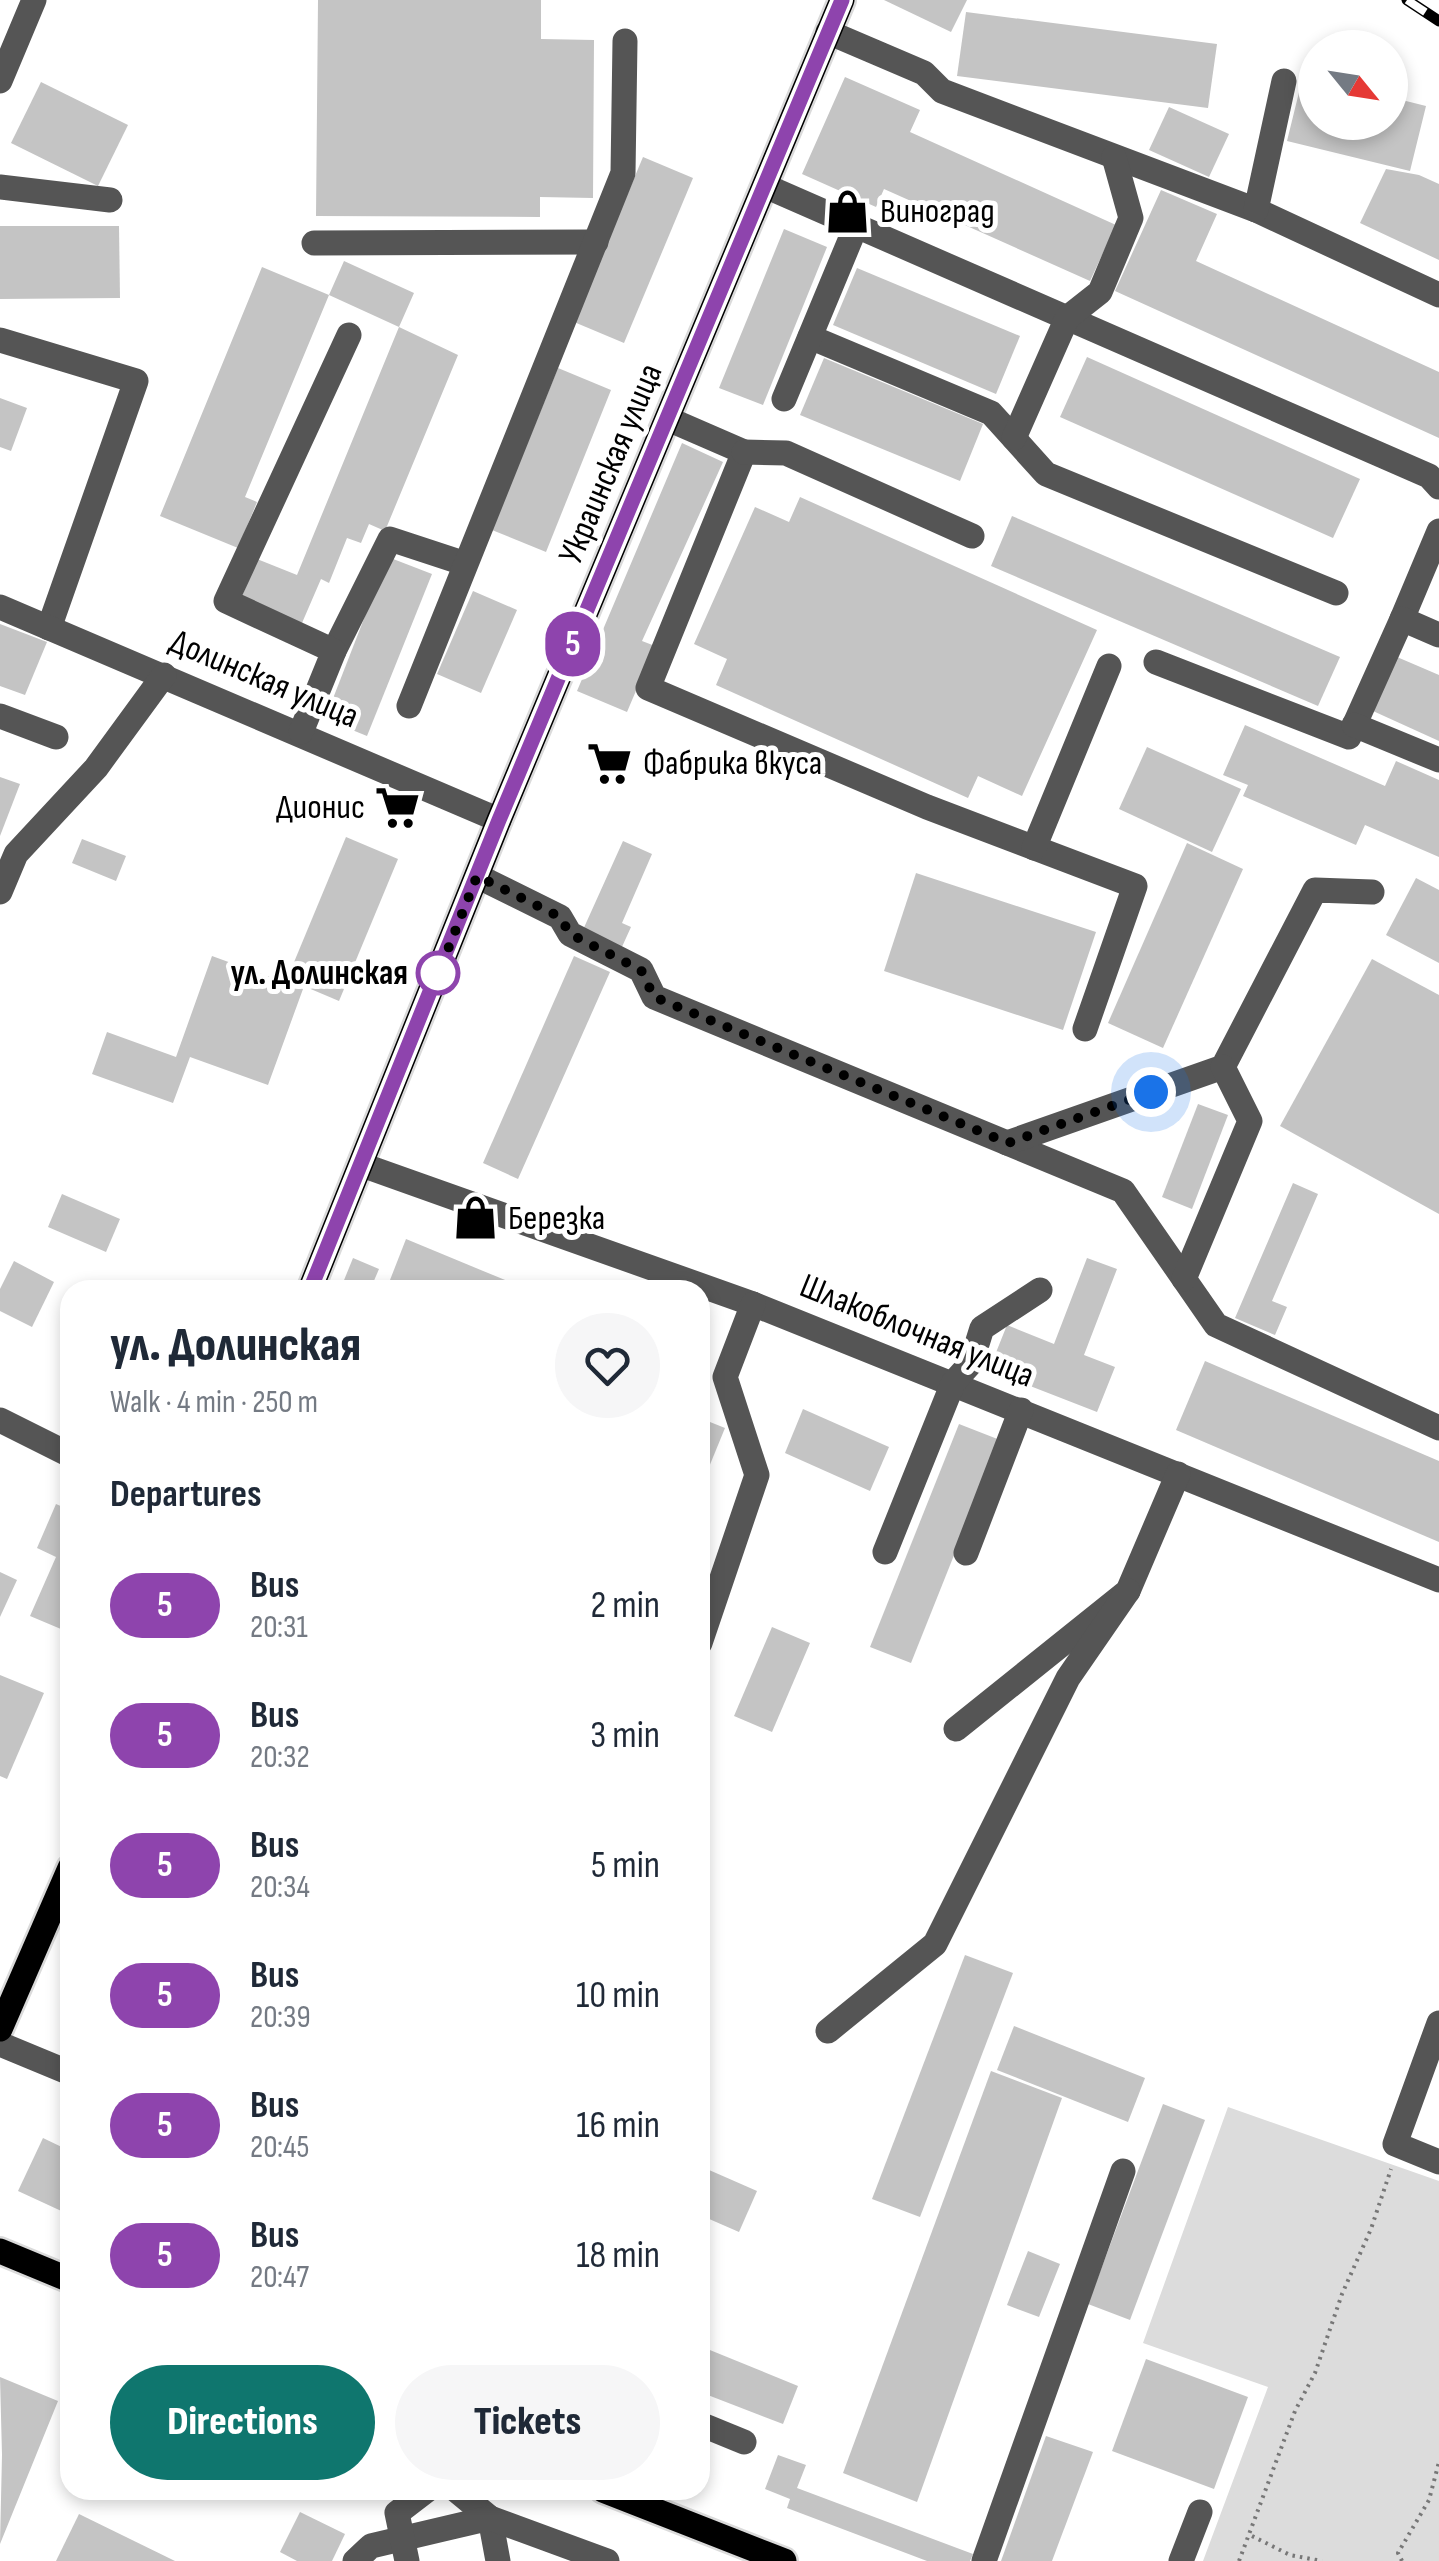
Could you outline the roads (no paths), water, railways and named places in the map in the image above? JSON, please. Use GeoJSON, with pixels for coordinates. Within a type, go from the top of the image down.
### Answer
{"type":"FeatureCollection","features":[{"type":"Feature","properties":{"kind":"main road","name":"Украинская улица"},"geometry":{"type":"LineString","coordinates":[[314,1280],[499,820],[842,0]]}},
{"type":"Feature","properties":{"kind":"main road"},"geometry":{"type":"LineString","coordinates":[[0,2029],[60,1891]]}},
{"type":"Feature","properties":{"kind":"main road"},"geometry":{"type":"LineString","coordinates":[[0,2252],[60,2276]]}},
{"type":"Feature","properties":{"kind":"main road"},"geometry":{"type":"LineString","coordinates":[[624,2500],[742,2553],[784,2561]]}},
{"type":"Feature","properties":{"kind":"street"},"geometry":{"type":"LineString","coordinates":[[0,81],[34,0]]}},
{"type":"Feature","properties":{"kind":"street"},"geometry":{"type":"LineString","coordinates":[[828,32],[924,73],[942,91],[1256,210],[1439,295]]}},
{"type":"Feature","properties":{"kind":"street"},"geometry":{"type":"LineString","coordinates":[[409,706],[463,563],[623,173],[625,40]]}},
{"type":"Feature","properties":{"kind":"street"},"geometry":{"type":"LineString","coordinates":[[1256,210],[1284,82]]}},
{"type":"Feature","properties":{"kind":"street"},"geometry":{"type":"LineString","coordinates":[[1014,438],[1067,318],[1100,292],[1130,218],[1114,156]]}},
{"type":"Feature","properties":{"kind":"street"},"geometry":{"type":"LineString","coordinates":[[765,186],[1429,476],[1439,487]]}},
{"type":"Feature","properties":{"kind":"street"},"geometry":{"type":"LineString","coordinates":[[0,187],[110,200]]}},
{"type":"Feature","properties":{"kind":"street"},"geometry":{"type":"LineString","coordinates":[[784,399],[856,226]]}},
{"type":"Feature","properties":{"kind":"street"},"geometry":{"type":"LineString","coordinates":[[314,243],[596,242]]}},
{"type":"Feature","properties":{"kind":"street"},"geometry":{"type":"LineString","coordinates":[[334,651],[226,601],[349,335]]}},
{"type":"Feature","properties":{"kind":"street"},"geometry":{"type":"LineString","coordinates":[[810,337],[991,413],[1046,474],[1336,593]]}},
{"type":"Feature","properties":{"kind":"street"},"geometry":{"type":"LineString","coordinates":[[0,340],[136,381],[49,628]]}},
{"type":"Feature","properties":{"kind":"street"},"geometry":{"type":"LineString","coordinates":[[668,419],[744,452],[786,454],[972,536]]}},
{"type":"Feature","properties":{"kind":"street"},"geometry":{"type":"LineString","coordinates":[[744,452],[648,688],[1135,886],[1085,1028]]}},
{"type":"Feature","properties":{"kind":"street"},"geometry":{"type":"LineString","coordinates":[[1156,662],[1349,736],[1439,531]]}},
{"type":"Feature","properties":{"kind":"street"},"geometry":{"type":"LineString","coordinates":[[301,732],[334,651],[390,538],[463,563]]}},
{"type":"Feature","properties":{"kind":"street","name":"Долинская улица"},"geometry":{"type":"LineString","coordinates":[[0,607],[301,732],[499,820]]}},
{"type":"Feature","properties":{"kind":"street"},"geometry":{"type":"LineString","coordinates":[[1402,619],[1439,635]]}},
{"type":"Feature","properties":{"kind":"street"},"geometry":{"type":"LineString","coordinates":[[1034,848],[1109,666]]}},
{"type":"Feature","properties":{"kind":"street"},"geometry":{"type":"LineString","coordinates":[[0,892],[8,851],[96,768],[164,674]]}},
{"type":"Feature","properties":{"kind":"street"},"geometry":{"type":"LineString","coordinates":[[0,716],[56,737]]}},
{"type":"Feature","properties":{"kind":"street"},"geometry":{"type":"LineString","coordinates":[[1354,725],[1439,760]]}},
{"type":"Feature","properties":{"kind":"street"},"geometry":{"type":"LineString","coordinates":[[477,876],[560,917],[570,934],[641,970],[654,997],[1124,1191],[1216,1325],[1439,1428]]}},
{"type":"Feature","properties":{"kind":"street"},"geometry":{"type":"LineString","coordinates":[[1008,1143],[1223,1067],[1315,890],[1372,892]]}},
{"type":"Feature","properties":{"kind":"street"},"geometry":{"type":"LineString","coordinates":[[1184,1278],[1250,1122],[1223,1067]]}},
{"type":"Feature","properties":{"kind":"street","name":"Шлакоблочная улица"},"geometry":{"type":"LineString","coordinates":[[362,1164],[686,1280]]}},
{"type":"Feature","properties":{"kind":"street","name":"Шлакоблочная улица"},"geometry":{"type":"LineString","coordinates":[[710,1289],[1439,1580]]}},
{"type":"Feature","properties":{"kind":"street"},"geometry":{"type":"LineString","coordinates":[[884,1552],[952,1383],[972,1364],[982,1328],[1040,1290]]}},
{"type":"Feature","properties":{"kind":"street"},"geometry":{"type":"LineString","coordinates":[[710,1614],[757,1475],[725,1377],[753,1304]]}},
{"type":"Feature","properties":{"kind":"street"},"geometry":{"type":"LineString","coordinates":[[966,1553],[1021,1410]]}},
{"type":"Feature","properties":{"kind":"street"},"geometry":{"type":"LineString","coordinates":[[0,1420],[60,1450]]}},
{"type":"Feature","properties":{"kind":"street"},"geometry":{"type":"LineString","coordinates":[[828,2031],[935,1944],[1068,1678],[1128,1591],[1178,1474]]}},
{"type":"Feature","properties":{"kind":"street"},"geometry":{"type":"LineString","coordinates":[[956,1729],[1128,1591]]}},
{"type":"Feature","properties":{"kind":"street"},"geometry":{"type":"LineString","coordinates":[[1439,2024],[1395,2144],[1439,2162]]}},
{"type":"Feature","properties":{"kind":"street"},"geometry":{"type":"LineString","coordinates":[[0,2044],[60,2069]]}},
{"type":"Feature","properties":{"kind":"street"},"geometry":{"type":"LineString","coordinates":[[984,2561],[1123,2171]]}},
{"type":"Feature","properties":{"kind":"street"},"geometry":{"type":"LineString","coordinates":[[710,2428],[744,2442]]}},
{"type":"Feature","properties":{"kind":"street"},"geometry":{"type":"LineString","coordinates":[[405,2550],[397,2513],[414,2500]]}},
{"type":"Feature","properties":{"kind":"street"},"geometry":{"type":"LineString","coordinates":[[468,2500],[490,2518],[608,2561]]}},
{"type":"Feature","properties":{"kind":"street"},"geometry":{"type":"LineString","coordinates":[[1181,2561],[1200,2512]]}},
{"type":"Feature","properties":{"kind":"street"},"geometry":{"type":"LineString","coordinates":[[354,2561],[371,2546],[405,2550],[490,2518]]}},
{"type":"Feature","properties":{"kind":"street"},"geometry":{"type":"LineString","coordinates":[[490,2518],[498,2561]]}},
{"type":"Feature","properties":{"kind":"railway"},"geometry":{"type":"LineString","coordinates":[[1407,0],[1439,21]]}},
{"type":"Feature","properties":{"kind":"place","name":"Виноград"},"geometry":{"type":"Point","coordinates":[847,211]}},
{"type":"Feature","properties":{"kind":"place","name":"Фабрика вкуса"},"geometry":{"type":"Point","coordinates":[610,763]}},
{"type":"Feature","properties":{"kind":"place","name":"Дионис"},"geometry":{"type":"Point","coordinates":[398,807]}},
{"type":"Feature","properties":{"kind":"place","name":"ул. Долинская"},"geometry":{"type":"Point","coordinates":[438,973]}},
{"type":"Feature","properties":{"kind":"place","name":"Березка"},"geometry":{"type":"Point","coordinates":[475,1218]}}]}
